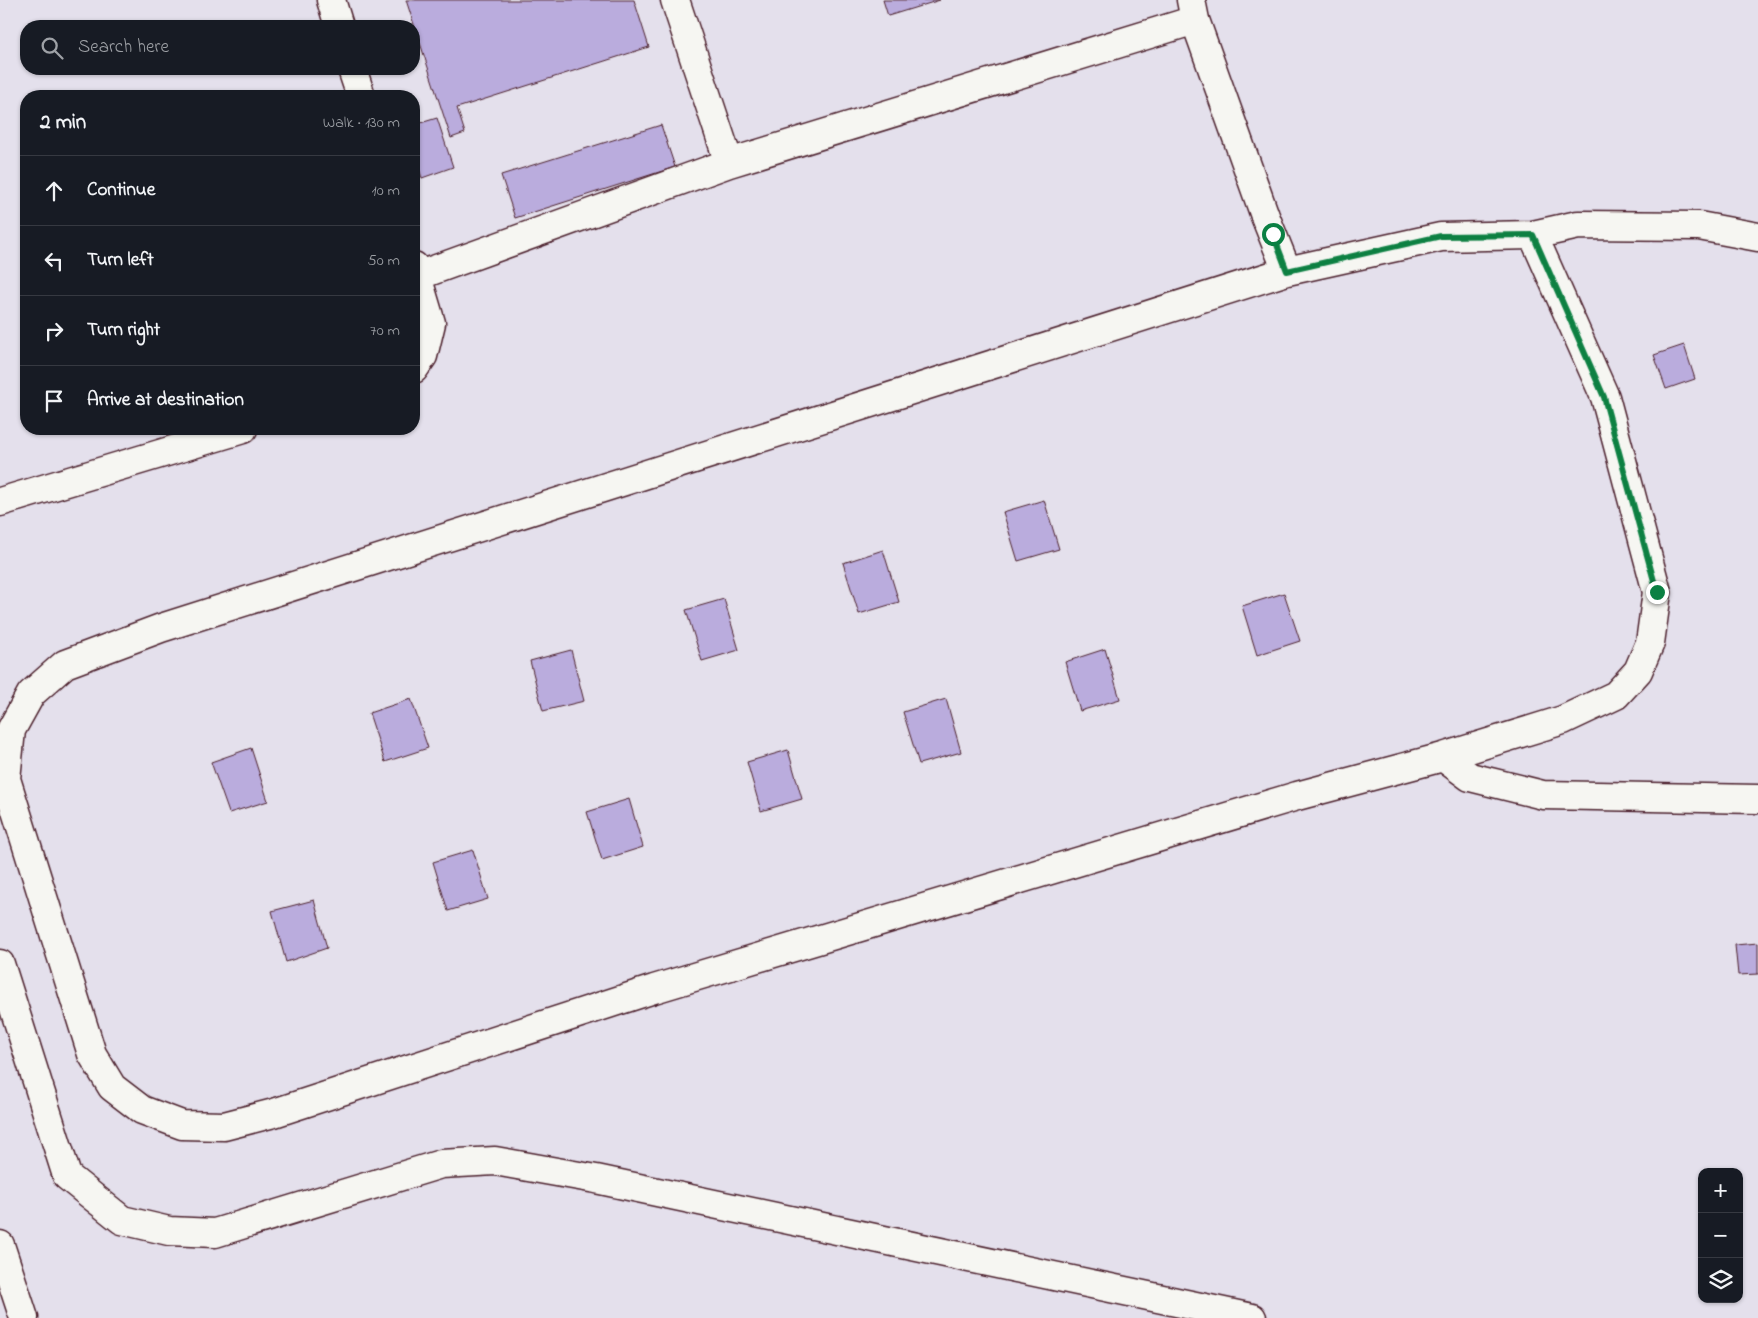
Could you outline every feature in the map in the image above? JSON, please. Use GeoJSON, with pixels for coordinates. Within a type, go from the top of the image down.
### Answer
{"type":"FeatureCollection","features":[{"type":"Feature","properties":{"kind":"lane"},"geometry":{"type":"LineString","coordinates":[[331,0],[337,20]]}},
{"type":"Feature","properties":{"kind":"lane"},"geometry":{"type":"LineString","coordinates":[[675,0],[729,163]]}},
{"type":"Feature","properties":{"kind":"lane"},"geometry":{"type":"LineString","coordinates":[[420,269],[729,163],[1193,10],[1265,216],[1287,271]]}},
{"type":"Feature","properties":{"kind":"lane"},"geometry":{"type":"LineString","coordinates":[[354,75],[359,90]]}},
{"type":"Feature","properties":{"kind":"lane"},"geometry":{"type":"LineString","coordinates":[[1533,235],[1604,397],[1657,592],[1650,643],[1638,671],[1616,695],[1564,720],[1443,757],[1288,798],[654,989],[274,1113],[224,1126],[182,1125],[142,1110],[112,1087],[92,1054],[6,779],[11,730],[31,694],[65,664],[160,628],[1287,271],[1441,236],[1533,235],[1578,225],[1699,226],[1758,237]]}},
{"type":"Feature","properties":{"kind":"lane"},"geometry":{"type":"LineString","coordinates":[[420,287],[431,323],[423,356],[420,360]]}},
{"type":"Feature","properties":{"kind":"lane"},"geometry":{"type":"LineString","coordinates":[[0,502],[223,435]]}},
{"type":"Feature","properties":{"kind":"lane"},"geometry":{"type":"LineString","coordinates":[[1443,757],[1470,777],[1543,795],[1758,800]]}},
{"type":"Feature","properties":{"kind":"lane"},"geometry":{"type":"LineString","coordinates":[[0,964],[67,1176],[122,1220],[169,1231],[215,1233],[441,1164],[495,1161],[596,1179],[1252,1318]]}},
{"type":"Feature","properties":{"kind":"lane"},"geometry":{"type":"LineString","coordinates":[[0,1245],[24,1318]]}},
{"type":"Feature","properties":{"kind":"building"},"geometry":{"type":"Polygon","coordinates":[[[406,0],[634,0],[649,47],[457,108],[465,133],[451,138],[420,43],[420,20],[413,20],[406,0]]]}},
{"type":"Feature","properties":{"kind":"building"},"geometry":{"type":"Polygon","coordinates":[[[883,0],[940,0],[888,16],[883,0]]]}},
{"type":"Feature","properties":{"kind":"building"},"geometry":{"type":"Polygon","coordinates":[[[437,118],[453,167],[422,178],[420,172],[420,123],[437,118]]]}},
{"type":"Feature","properties":{"kind":"building"},"geometry":{"type":"Polygon","coordinates":[[[661,125],[675,167],[515,218],[501,175],[661,125]]]}},
{"type":"Feature","properties":{"kind":"building"},"geometry":{"type":"Polygon","coordinates":[[[1684,345],[1695,379],[1666,389],[1654,355],[1684,345]]]}},
{"type":"Feature","properties":{"kind":"building"},"geometry":{"type":"Polygon","coordinates":[[[1044,500],[1059,549],[1018,561],[1003,512],[1044,500]]]}},
{"type":"Feature","properties":{"kind":"building"},"geometry":{"type":"Polygon","coordinates":[[[883,550],[899,602],[859,614],[843,563],[883,550]]]}},
{"type":"Feature","properties":{"kind":"building"},"geometry":{"type":"Polygon","coordinates":[[[1284,593],[1300,641],[1257,655],[1242,606],[1284,593]]]}},
{"type":"Feature","properties":{"kind":"building"},"geometry":{"type":"Polygon","coordinates":[[[724,599],[739,650],[702,661],[686,610],[724,599]]]}},
{"type":"Feature","properties":{"kind":"building"},"geometry":{"type":"Polygon","coordinates":[[[1105,649],[1120,699],[1080,711],[1065,662],[1105,649]]]}},
{"type":"Feature","properties":{"kind":"building"},"geometry":{"type":"Polygon","coordinates":[[[571,650],[584,701],[543,711],[530,661],[571,650]]]}},
{"type":"Feature","properties":{"kind":"building"},"geometry":{"type":"Polygon","coordinates":[[[411,699],[428,748],[385,762],[369,713],[411,699]]]}},
{"type":"Feature","properties":{"kind":"building"},"geometry":{"type":"Polygon","coordinates":[[[946,699],[961,752],[919,764],[903,712],[946,699]]]}},
{"type":"Feature","properties":{"kind":"building"},"geometry":{"type":"Polygon","coordinates":[[[251,748],[268,801],[229,813],[211,762],[251,748]]]}},
{"type":"Feature","properties":{"kind":"building"},"geometry":{"type":"Polygon","coordinates":[[[788,750],[802,799],[761,811],[747,762],[788,750]]]}},
{"type":"Feature","properties":{"kind":"building"},"geometry":{"type":"Polygon","coordinates":[[[629,799],[643,847],[602,860],[587,812],[629,799]]]}},
{"type":"Feature","properties":{"kind":"building"},"geometry":{"type":"Polygon","coordinates":[[[473,850],[488,899],[448,911],[433,862],[473,850]]]}},
{"type":"Feature","properties":{"kind":"building"},"geometry":{"type":"Polygon","coordinates":[[[314,900],[327,948],[286,962],[272,911],[314,900]]]}},
{"type":"Feature","properties":{"kind":"building"},"geometry":{"type":"Polygon","coordinates":[[[1758,943],[1758,974],[1738,975],[1735,945],[1758,943]]]}},
{"type":"Feature","properties":{"kind":"route"},"geometry":{"type":"LineString","coordinates":[[1273,234],[1287,271],[1441,236],[1533,235],[1604,397],[1657,592]]}}]}
